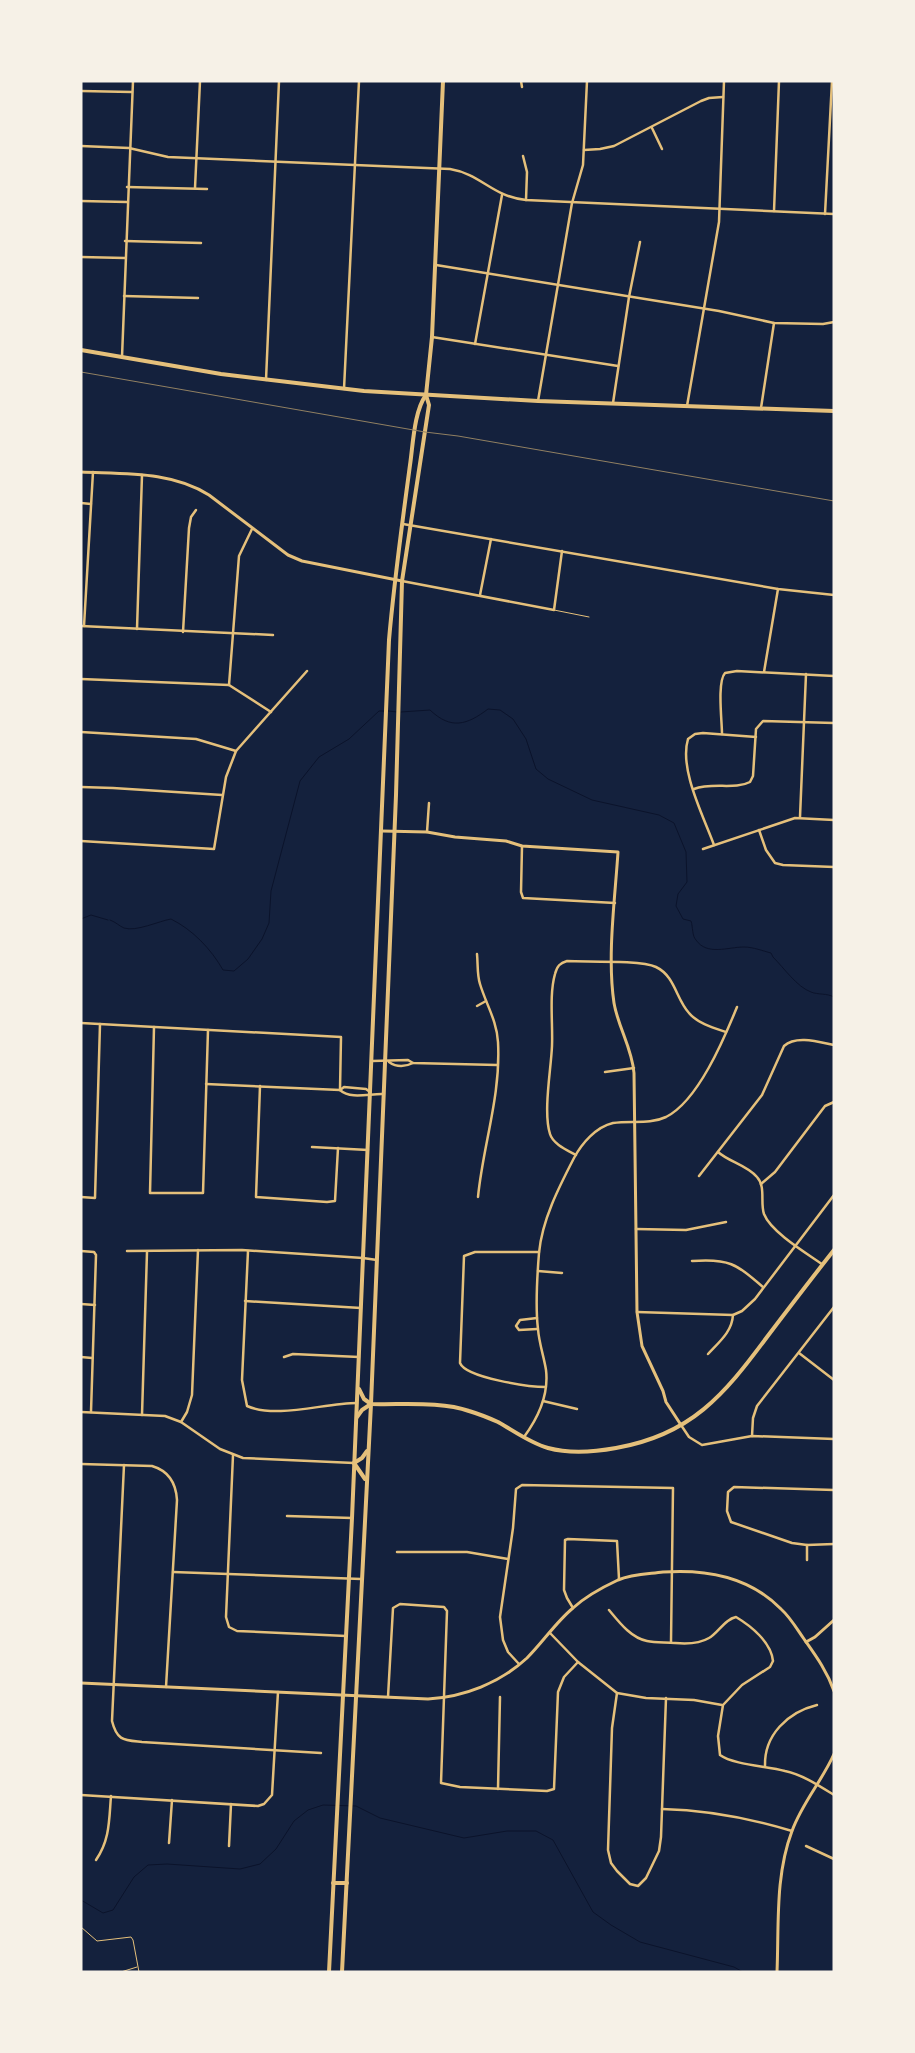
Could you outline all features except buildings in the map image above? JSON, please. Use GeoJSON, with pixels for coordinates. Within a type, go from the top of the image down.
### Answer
{"type":"FeatureCollection","features":[{"type":"Feature","properties":{"kind":"main road"},"geometry":{"type":"LineString","coordinates":[[342,1972],[387,1062],[402,581],[428,405],[426,395],[432,337],[443,81]]}},
{"type":"Feature","properties":{"kind":"main road"},"geometry":{"type":"LineString","coordinates":[[81,350],[266,380],[344,389],[538,401],[834,411]]}},
{"type":"Feature","properties":{"kind":"main road"},"geometry":{"type":"LineString","coordinates":[[329,1972],[358,1387],[388,674],[394,579],[420,403],[426,395]]}},
{"type":"Feature","properties":{"kind":"main road"},"geometry":{"type":"LineString","coordinates":[[384,794],[396,795]]}},
{"type":"Feature","properties":{"kind":"main road"},"geometry":{"type":"LineString","coordinates":[[358,1387],[364,1399],[371,1404],[460,1408],[496,1421],[524,1437],[550,1448],[575,1452],[632,1445],[664,1434],[681,1425],[707,1407],[725,1391],[834,1250]]}},
{"type":"Feature","properties":{"kind":"main road"},"geometry":{"type":"LineString","coordinates":[[356,1418],[362,1410],[371,1404]]}},
{"type":"Feature","properties":{"kind":"main road"},"geometry":{"type":"LineString","coordinates":[[354,1462],[362,1458],[368,1450]]}},
{"type":"Feature","properties":{"kind":"main road"},"geometry":{"type":"LineString","coordinates":[[354,1462],[363,1474],[366,1482]]}},
{"type":"Feature","properties":{"kind":"main road"},"geometry":{"type":"LineString","coordinates":[[333,1882],[346,1883]]}},
{"type":"Feature","properties":{"kind":"street"},"geometry":{"type":"LineString","coordinates":[[122,357],[132,81]]}},
{"type":"Feature","properties":{"kind":"street"},"geometry":{"type":"LineString","coordinates":[[195,188],[200,81]]}},
{"type":"Feature","properties":{"kind":"street"},"geometry":{"type":"LineString","coordinates":[[266,380],[279,81]]}},
{"type":"Feature","properties":{"kind":"street"},"geometry":{"type":"LineString","coordinates":[[344,389],[359,81]]}},
{"type":"Feature","properties":{"kind":"street"},"geometry":{"type":"LineString","coordinates":[[521,81],[522,87]]}},
{"type":"Feature","properties":{"kind":"street"},"geometry":{"type":"LineString","coordinates":[[538,401],[572,203],[583,165],[587,81]]}},
{"type":"Feature","properties":{"kind":"street"},"geometry":{"type":"LineString","coordinates":[[687,406],[719,209],[724,81]]}},
{"type":"Feature","properties":{"kind":"street"},"geometry":{"type":"LineString","coordinates":[[774,211],[779,81]]}},
{"type":"Feature","properties":{"kind":"street"},"geometry":{"type":"LineString","coordinates":[[825,214],[832,81]]}},
{"type":"Feature","properties":{"kind":"street"},"geometry":{"type":"LineString","coordinates":[[81,91],[132,92]]}},
{"type":"Feature","properties":{"kind":"street"},"geometry":{"type":"LineString","coordinates":[[584,150],[614,146],[701,101],[709,98],[723,97]]}},
{"type":"Feature","properties":{"kind":"street"},"geometry":{"type":"LineString","coordinates":[[652,128],[662,149]]}},
{"type":"Feature","properties":{"kind":"street"},"geometry":{"type":"LineString","coordinates":[[81,146],[129,148],[161,156],[439,168],[468,173],[502,195],[526,200],[834,214]]}},
{"type":"Feature","properties":{"kind":"street"},"geometry":{"type":"LineString","coordinates":[[523,156],[527,172],[526,200]]}},
{"type":"Feature","properties":{"kind":"street"},"geometry":{"type":"LineString","coordinates":[[127,187],[207,188]]}},
{"type":"Feature","properties":{"kind":"street"},"geometry":{"type":"LineString","coordinates":[[475,344],[502,195]]}},
{"type":"Feature","properties":{"kind":"street"},"geometry":{"type":"LineString","coordinates":[[81,202],[127,202]]}},
{"type":"Feature","properties":{"kind":"street"},"geometry":{"type":"LineString","coordinates":[[125,241],[201,243]]}},
{"type":"Feature","properties":{"kind":"street"},"geometry":{"type":"LineString","coordinates":[[613,403],[629,297],[640,242]]}},
{"type":"Feature","properties":{"kind":"street"},"geometry":{"type":"LineString","coordinates":[[81,257],[125,258]]}},
{"type":"Feature","properties":{"kind":"street"},"geometry":{"type":"LineString","coordinates":[[435,265],[703,308],[774,323],[823,324],[834,322]]}},
{"type":"Feature","properties":{"kind":"street"},"geometry":{"type":"LineString","coordinates":[[124,296],[198,298]]}},
{"type":"Feature","properties":{"kind":"street"},"geometry":{"type":"LineString","coordinates":[[761,408],[774,323]]}},
{"type":"Feature","properties":{"kind":"street"},"geometry":{"type":"LineString","coordinates":[[432,337],[618,366]]}},
{"type":"Feature","properties":{"kind":"street"},"geometry":{"type":"LineString","coordinates":[[81,472],[166,478],[197,487],[288,556],[312,563],[554,610],[562,551]]}},
{"type":"Feature","properties":{"kind":"street"},"geometry":{"type":"LineString","coordinates":[[93,472],[82,626],[273,635]]}},
{"type":"Feature","properties":{"kind":"street"},"geometry":{"type":"LineString","coordinates":[[137,629],[142,475]]}},
{"type":"Feature","properties":{"kind":"street"},"geometry":{"type":"LineString","coordinates":[[81,503],[91,504]]}},
{"type":"Feature","properties":{"kind":"street"},"geometry":{"type":"LineString","coordinates":[[183,632],[189,528],[191,517],[196,510]]}},
{"type":"Feature","properties":{"kind":"street"},"geometry":{"type":"LineString","coordinates":[[402,524],[778,589],[834,596]]}},
{"type":"Feature","properties":{"kind":"street"},"geometry":{"type":"LineString","coordinates":[[229,685],[239,556],[252,530]]}},
{"type":"Feature","properties":{"kind":"street"},"geometry":{"type":"LineString","coordinates":[[480,595],[491,539]]}},
{"type":"Feature","properties":{"kind":"street"},"geometry":{"type":"LineString","coordinates":[[764,672],[778,589]]}},
{"type":"Feature","properties":{"kind":"street"},"geometry":{"type":"LineString","coordinates":[[81,841],[214,849],[226,777],[236,751],[307,671]]}},
{"type":"Feature","properties":{"kind":"street"},"geometry":{"type":"LineString","coordinates":[[722,734],[723,675],[737,671],[834,676]]}},
{"type":"Feature","properties":{"kind":"street"},"geometry":{"type":"LineString","coordinates":[[800,817],[806,674]]}},
{"type":"Feature","properties":{"kind":"street"},"geometry":{"type":"LineString","coordinates":[[81,679],[229,685],[271,712]]}},
{"type":"Feature","properties":{"kind":"street"},"geometry":{"type":"LineString","coordinates":[[694,789],[702,786],[738,785],[750,782],[753,776],[756,729],[758,725],[766,720],[834,723]]}},
{"type":"Feature","properties":{"kind":"street"},"geometry":{"type":"LineString","coordinates":[[81,732],[196,739],[236,751]]}},
{"type":"Feature","properties":{"kind":"street"},"geometry":{"type":"LineString","coordinates":[[714,845],[686,767],[685,751],[688,739],[694,734],[756,736]]}},
{"type":"Feature","properties":{"kind":"street"},"geometry":{"type":"LineString","coordinates":[[81,788],[113,788],[222,795]]}},
{"type":"Feature","properties":{"kind":"street"},"geometry":{"type":"LineString","coordinates":[[427,832],[429,803]]}},
{"type":"Feature","properties":{"kind":"street"},"geometry":{"type":"LineString","coordinates":[[703,849],[800,817],[834,820]]}},
{"type":"Feature","properties":{"kind":"street"},"geometry":{"type":"LineString","coordinates":[[759,830],[766,850],[775,863],[834,867]]}},
{"type":"Feature","properties":{"kind":"street"},"geometry":{"type":"LineString","coordinates":[[382,831],[427,832],[455,837],[506,841],[522,846],[618,852],[612,962],[615,1005],[634,1068],[637,1312],[642,1346],[663,1391],[666,1402],[689,1437],[702,1445],[709,1446],[752,1436],[834,1439]]}},
{"type":"Feature","properties":{"kind":"street"},"geometry":{"type":"LineString","coordinates":[[522,846],[521,892],[523,898],[615,903]]}},
{"type":"Feature","properties":{"kind":"street"},"geometry":{"type":"LineString","coordinates":[[478,954],[479,982],[497,1029],[499,1043],[495,1108],[481,1169],[478,1197]]}},
{"type":"Feature","properties":{"kind":"street"},"geometry":{"type":"LineString","coordinates":[[576,1155],[553,1140],[550,1132],[549,1089],[555,974],[560,963],[567,961],[612,962],[657,967],[670,978],[688,1013],[710,1026],[727,1032]]}},
{"type":"Feature","properties":{"kind":"street"},"geometry":{"type":"LineString","coordinates":[[476,1006],[486,1001]]}},
{"type":"Feature","properties":{"kind":"street"},"geometry":{"type":"LineString","coordinates":[[524,1437],[536,1421],[546,1388],[546,1371],[537,1329],[539,1252],[550,1214],[576,1155],[585,1142],[597,1131],[613,1123],[651,1122],[667,1117],[683,1103],[699,1083],[720,1048],[737,1007]]}},
{"type":"Feature","properties":{"kind":"street"},"geometry":{"type":"LineString","coordinates":[[81,1023],[341,1037],[340,1090],[344,1094],[384,1094]]}},
{"type":"Feature","properties":{"kind":"street"},"geometry":{"type":"LineString","coordinates":[[81,1197],[96,1198],[100,1024]]}},
{"type":"Feature","properties":{"kind":"street"},"geometry":{"type":"LineString","coordinates":[[154,1027],[150,1193],[203,1193],[208,1030]]}},
{"type":"Feature","properties":{"kind":"street"},"geometry":{"type":"LineString","coordinates":[[699,1176],[762,1095],[784,1046],[799,1040],[834,1045]]}},
{"type":"Feature","properties":{"kind":"street"},"geometry":{"type":"LineString","coordinates":[[387,1062],[394,1059],[408,1060],[413,1063],[497,1065]]}},
{"type":"Feature","properties":{"kind":"street"},"geometry":{"type":"LineString","coordinates":[[372,1061],[408,1066],[413,1063]]}},
{"type":"Feature","properties":{"kind":"street"},"geometry":{"type":"LineString","coordinates":[[605,1072],[634,1068]]}},
{"type":"Feature","properties":{"kind":"street"},"geometry":{"type":"LineString","coordinates":[[206,1084],[340,1090],[344,1087],[366,1089],[370,1093]]}},
{"type":"Feature","properties":{"kind":"street"},"geometry":{"type":"LineString","coordinates":[[260,1086],[256,1197],[335,1201],[338,1148]]}},
{"type":"Feature","properties":{"kind":"street"},"geometry":{"type":"LineString","coordinates":[[761,1184],[775,1172],[825,1106],[834,1102]]}},
{"type":"Feature","properties":{"kind":"street"},"geometry":{"type":"LineString","coordinates":[[312,1147],[368,1150]]}},
{"type":"Feature","properties":{"kind":"street"},"geometry":{"type":"LineString","coordinates":[[718,1152],[754,1174],[761,1184],[763,1210],[766,1219],[772,1226],[822,1264]]}},
{"type":"Feature","properties":{"kind":"street"},"geometry":{"type":"LineString","coordinates":[[637,1312],[733,1315],[742,1311],[749,1306],[834,1195]]}},
{"type":"Feature","properties":{"kind":"street"},"geometry":{"type":"LineString","coordinates":[[636,1229],[686,1230],[726,1222]]}},
{"type":"Feature","properties":{"kind":"street"},"geometry":{"type":"LineString","coordinates":[[180,1422],[187,1412],[192,1395],[198,1250]]}},
{"type":"Feature","properties":{"kind":"street"},"geometry":{"type":"LineString","coordinates":[[81,1251],[94,1252],[96,1255],[91,1412]]}},
{"type":"Feature","properties":{"kind":"street"},"geometry":{"type":"LineString","coordinates":[[127,1251],[248,1251],[377,1260]]}},
{"type":"Feature","properties":{"kind":"street"},"geometry":{"type":"LineString","coordinates":[[142,1415],[147,1251]]}},
{"type":"Feature","properties":{"kind":"street"},"geometry":{"type":"LineString","coordinates":[[248,1251],[242,1380],[247,1406],[263,1409],[299,1410],[338,1403],[357,1403]]}},
{"type":"Feature","properties":{"kind":"street"},"geometry":{"type":"LineString","coordinates":[[539,1252],[475,1252],[464,1256],[460,1363],[465,1369],[509,1384],[546,1388]]}},
{"type":"Feature","properties":{"kind":"street"},"geometry":{"type":"LineString","coordinates":[[692,1261],[718,1260],[736,1265],[763,1287]]}},
{"type":"Feature","properties":{"kind":"street"},"geometry":{"type":"LineString","coordinates":[[538,1271],[562,1273]]}},
{"type":"Feature","properties":{"kind":"street"},"geometry":{"type":"LineString","coordinates":[[245,1301],[361,1308]]}},
{"type":"Feature","properties":{"kind":"street"},"geometry":{"type":"LineString","coordinates":[[81,1304],[95,1305]]}},
{"type":"Feature","properties":{"kind":"street"},"geometry":{"type":"LineString","coordinates":[[752,1436],[753,1418],[757,1406],[833,1309]]}},
{"type":"Feature","properties":{"kind":"street"},"geometry":{"type":"LineString","coordinates":[[708,1354],[730,1329],[733,1323],[733,1315]]}},
{"type":"Feature","properties":{"kind":"street"},"geometry":{"type":"LineString","coordinates":[[537,1318],[520,1320],[516,1326],[519,1330],[537,1329]]}},
{"type":"Feature","properties":{"kind":"street"},"geometry":{"type":"LineString","coordinates":[[799,1353],[834,1380]]}},
{"type":"Feature","properties":{"kind":"street"},"geometry":{"type":"LineString","coordinates":[[284,1357],[293,1354],[359,1357]]}},
{"type":"Feature","properties":{"kind":"street"},"geometry":{"type":"LineString","coordinates":[[81,1357],[93,1358]]}},
{"type":"Feature","properties":{"kind":"street"},"geometry":{"type":"LineString","coordinates":[[542,1401],[577,1409]]}},
{"type":"Feature","properties":{"kind":"street"},"geometry":{"type":"LineString","coordinates":[[81,1412],[164,1416],[180,1422],[233,1456],[249,1459],[354,1462]]}},
{"type":"Feature","properties":{"kind":"street"},"geometry":{"type":"LineString","coordinates":[[233,1456],[227,1623],[232,1629],[346,1636]]}},
{"type":"Feature","properties":{"kind":"street"},"geometry":{"type":"LineString","coordinates":[[81,1464],[124,1464],[159,1468],[175,1485],[177,1500],[166,1687]]}},
{"type":"Feature","properties":{"kind":"street"},"geometry":{"type":"LineString","coordinates":[[124,1464],[113,1685],[112,1721],[114,1730],[122,1739],[142,1742],[321,1752]]}},
{"type":"Feature","properties":{"kind":"street"},"geometry":{"type":"LineString","coordinates":[[519,1664],[508,1652],[501,1631],[502,1599],[513,1528],[516,1489],[519,1486],[670,1488],[674,1490],[671,1642]]}},
{"type":"Feature","properties":{"kind":"street"},"geometry":{"type":"LineString","coordinates":[[834,1490],[734,1487],[728,1492],[728,1511],[731,1522],[792,1543],[807,1545],[834,1544]]}},
{"type":"Feature","properties":{"kind":"street"},"geometry":{"type":"LineString","coordinates":[[287,1516],[352,1518]]}},
{"type":"Feature","properties":{"kind":"street"},"geometry":{"type":"LineString","coordinates":[[573,1608],[566,1598],[564,1590],[565,1540],[608,1539],[618,1541],[619,1579]]}},
{"type":"Feature","properties":{"kind":"street"},"geometry":{"type":"LineString","coordinates":[[807,1545],[807,1560]]}},
{"type":"Feature","properties":{"kind":"street"},"geometry":{"type":"LineString","coordinates":[[397,1552],[467,1552],[508,1559]]}},
{"type":"Feature","properties":{"kind":"street"},"geometry":{"type":"LineString","coordinates":[[173,1572],[361,1579]]}},
{"type":"Feature","properties":{"kind":"street"},"geometry":{"type":"LineString","coordinates":[[81,1683],[444,1698],[472,1691],[519,1664],[573,1608],[619,1579],[642,1574],[671,1572],[715,1574],[756,1589],[782,1609],[823,1665],[834,1691]]}},
{"type":"Feature","properties":{"kind":"street"},"geometry":{"type":"LineString","coordinates":[[388,1697],[392,1612],[396,1605],[438,1606],[446,1608],[441,1783],[460,1787],[546,1791],[554,1789],[558,1692],[564,1677],[578,1662]]}},
{"type":"Feature","properties":{"kind":"street"},"geometry":{"type":"LineString","coordinates":[[608,1610],[620,1623],[639,1638],[653,1642],[682,1643],[702,1641],[736,1617],[752,1629],[764,1642],[772,1655],[772,1665],[742,1685],[723,1705],[718,1736],[720,1754],[734,1761],[765,1766],[795,1774],[818,1784],[834,1795]]}},
{"type":"Feature","properties":{"kind":"street"},"geometry":{"type":"LineString","coordinates":[[806,1642],[815,1637],[834,1620]]}},
{"type":"Feature","properties":{"kind":"street"},"geometry":{"type":"LineString","coordinates":[[550,1633],[578,1662],[617,1693],[646,1698],[706,1701],[723,1705]]}},
{"type":"Feature","properties":{"kind":"street"},"geometry":{"type":"LineString","coordinates":[[81,1795],[258,1806],[269,1800],[272,1795],[278,1692]]}},
{"type":"Feature","properties":{"kind":"street"},"geometry":{"type":"LineString","coordinates":[[617,1693],[612,1721],[608,1850],[611,1863],[620,1874],[630,1884],[638,1886],[646,1878],[661,1843],[666,1698]]}},
{"type":"Feature","properties":{"kind":"street"},"geometry":{"type":"LineString","coordinates":[[498,1789],[500,1697]]}},
{"type":"Feature","properties":{"kind":"street"},"geometry":{"type":"LineString","coordinates":[[765,1766],[770,1741],[777,1729],[790,1718],[817,1705]]}},
{"type":"Feature","properties":{"kind":"street"},"geometry":{"type":"LineString","coordinates":[[777,1972],[783,1861],[792,1831],[803,1807],[834,1754]]}},
{"type":"Feature","properties":{"kind":"street"},"geometry":{"type":"LineString","coordinates":[[96,1860],[108,1836],[112,1796]]}},
{"type":"Feature","properties":{"kind":"street"},"geometry":{"type":"LineString","coordinates":[[169,1843],[172,1800]]}},
{"type":"Feature","properties":{"kind":"street"},"geometry":{"type":"LineString","coordinates":[[229,1846],[231,1804]]}},
{"type":"Feature","properties":{"kind":"street"},"geometry":{"type":"LineString","coordinates":[[662,1809],[702,1810],[792,1831]]}},
{"type":"Feature","properties":{"kind":"street"},"geometry":{"type":"LineString","coordinates":[[806,1846],[834,1859]]}},
{"type":"Feature","properties":{"kind":"lane"},"geometry":{"type":"LineString","coordinates":[[554,610],[589,617]]}},
{"type":"Feature","properties":{"kind":"lane"},"geometry":{"type":"LineString","coordinates":[[81,1928],[97,1941],[131,1937],[138,1972]]}},
{"type":"Feature","properties":{"kind":"lane"},"geometry":{"type":"LineString","coordinates":[[121,1972],[138,1967]]}},
{"type":"Feature","properties":{"kind":"waterway"},"geometry":{"type":"LineString","coordinates":[[401,712],[430,710],[445,721],[459,723],[473,719],[488,709],[500,710],[513,719],[526,739],[536,769],[548,779],[592,800],[659,815],[674,823],[686,852],[687,882],[678,894],[676,906],[683,919],[691,921],[696,940],[706,948],[718,950],[747,947],[771,953],[791,977],[806,990],[834,997]]}},
{"type":"Feature","properties":{"kind":"waterway"},"geometry":{"type":"LineString","coordinates":[[110,920],[124,928],[135,929],[171,919],[179,923],[201,941],[223,970],[234,971],[248,959],[262,939],[269,923],[271,891],[300,781],[319,757],[349,739],[379,711],[384,711]]}},
{"type":"Feature","properties":{"kind":"waterway"},"geometry":{"type":"LineString","coordinates":[[388,711],[397,712]]}},
{"type":"Feature","properties":{"kind":"waterway"},"geometry":{"type":"LineString","coordinates":[[81,919],[91,915],[108,920]]}},
{"type":"Feature","properties":{"kind":"waterway"},"geometry":{"type":"LineString","coordinates":[[81,1900],[103,1913],[113,1910],[134,1877],[148,1865],[167,1864],[240,1869],[260,1864],[276,1849],[294,1821],[308,1810],[323,1805],[356,1806],[380,1818],[464,1838],[507,1831],[536,1831],[553,1840],[593,1912],[611,1925],[640,1942],[734,1967],[743,1972]]}},
{"type":"Feature","properties":{"kind":"railway"},"geometry":{"type":"LineString","coordinates":[[81,372],[834,501]]}}]}
